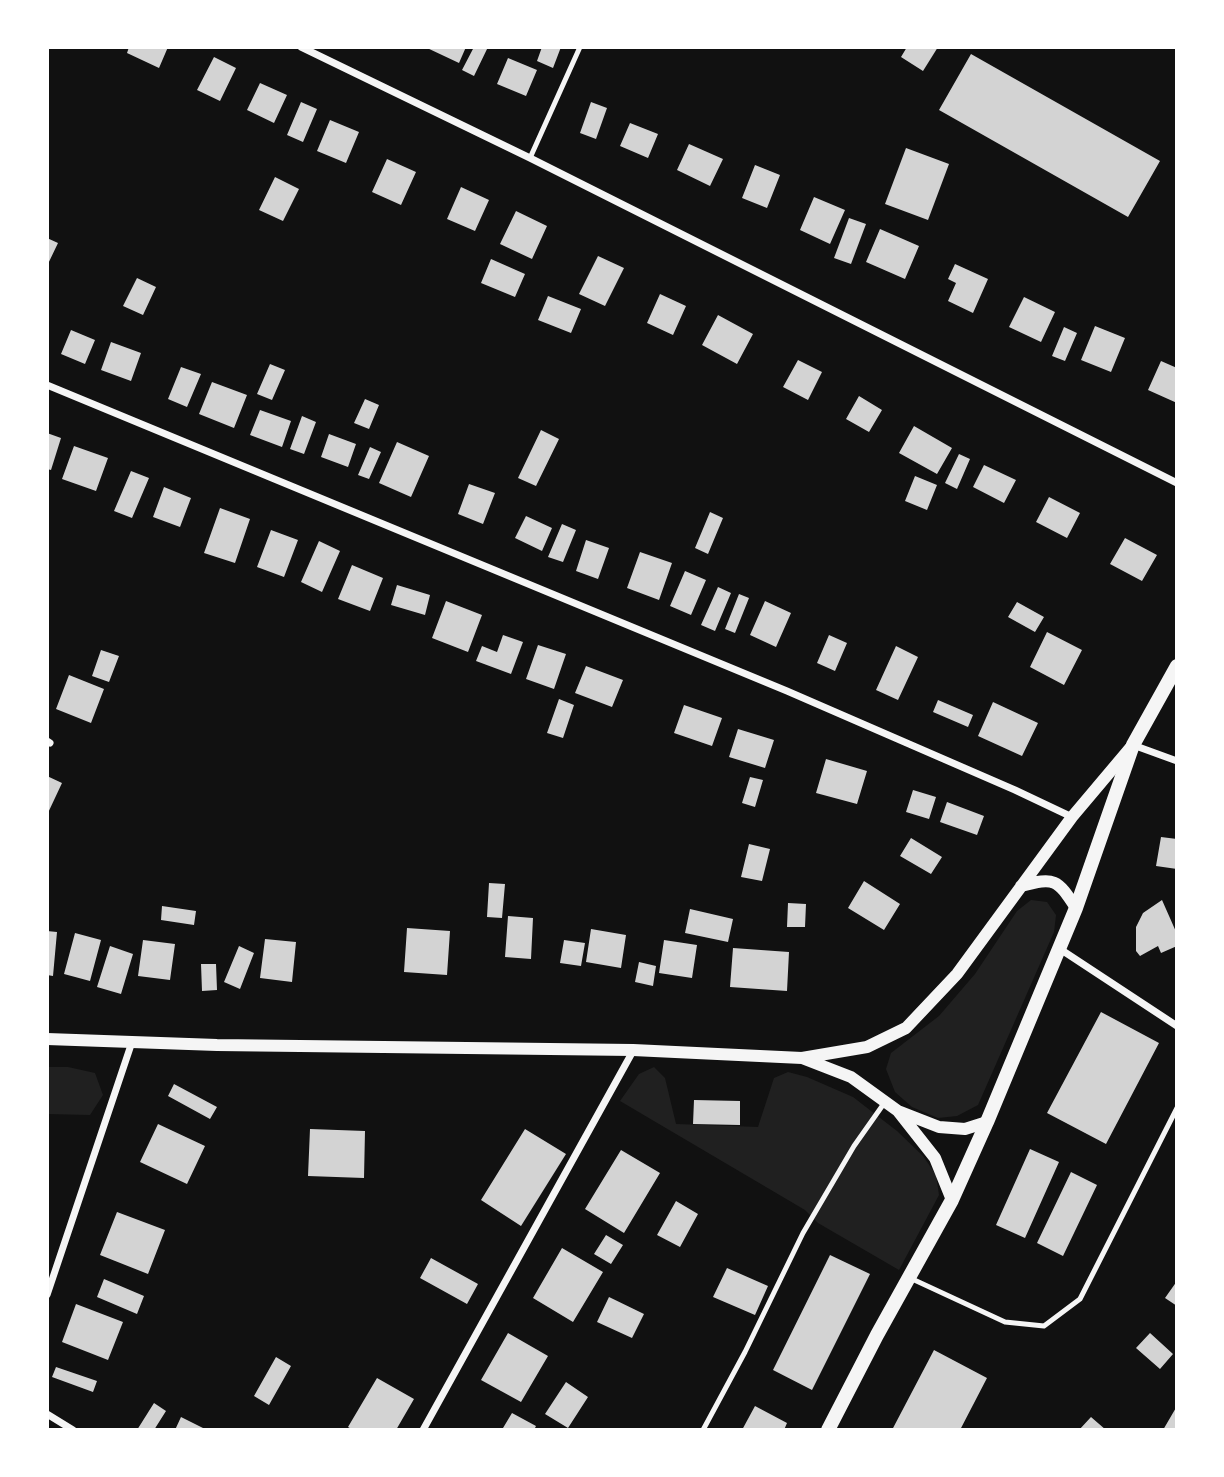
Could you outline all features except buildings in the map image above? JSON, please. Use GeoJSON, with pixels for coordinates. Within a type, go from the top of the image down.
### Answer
{"type":"FeatureCollection","features":[{"type":"Feature","properties":{"kind":"main road"},"geometry":{"type":"LineString","coordinates":[[828,1430],[952,1200],[1060,949],[1133,745],[1177,666]]}},
{"type":"Feature","properties":{"kind":"street"},"geometry":{"type":"LineString","coordinates":[[301,47],[530,158],[1177,483]]}},
{"type":"Feature","properties":{"kind":"street"},"geometry":{"type":"LineString","coordinates":[[47,385],[774,686],[1072,817]]}},
{"type":"Feature","properties":{"kind":"street"},"geometry":{"type":"LineString","coordinates":[[47,1038],[132,1042],[633,1050],[802,1058],[867,1047],[906,1028],[957,974],[1072,817],[1133,745],[1177,761]]}},
{"type":"Feature","properties":{"kind":"street"},"geometry":{"type":"LineString","coordinates":[[1021,886],[1045,880],[1062,887],[1076,908]]}},
{"type":"Feature","properties":{"kind":"street"},"geometry":{"type":"LineString","coordinates":[[1060,949],[1177,1026]]}},
{"type":"Feature","properties":{"kind":"street"},"geometry":{"type":"LineString","coordinates":[[47,1295],[132,1042]]}},
{"type":"Feature","properties":{"kind":"street"},"geometry":{"type":"LineString","coordinates":[[423,1430],[633,1050]]}},
{"type":"Feature","properties":{"kind":"street"},"geometry":{"type":"LineString","coordinates":[[802,1058],[851,1077],[898,1111],[939,1127],[965,1129],[987,1122]]}},
{"type":"Feature","properties":{"kind":"street"},"geometry":{"type":"LineString","coordinates":[[898,1111],[935,1157],[952,1200]]}},
{"type":"Feature","properties":{"kind":"street"},"geometry":{"type":"LineString","coordinates":[[47,1414],[73,1430]]}},
{"type":"Feature","properties":{"kind":"lane"},"geometry":{"type":"LineString","coordinates":[[530,158],[580,47]]}},
{"type":"Feature","properties":{"kind":"lane"},"geometry":{"type":"LineString","coordinates":[[703,1430],[745,1352],[803,1233],[854,1146],[885,1102]]}},
{"type":"Feature","properties":{"kind":"lane"},"geometry":{"type":"LineString","coordinates":[[909,1277],[1005,1322],[1044,1325],[1080,1299],[1177,1108]]}},
{"type":"Feature","properties":{"kind":"shaded area"},"geometry":{"type":"Polygon","coordinates":[[[1031,900],[1047,902],[1056,915],[1054,932],[978,1105],[957,1116],[938,1118],[912,1107],[895,1092],[886,1069],[891,1053],[939,1016],[975,974],[1017,911],[1031,900]]]}},
{"type":"Feature","properties":{"kind":"shaded area"},"geometry":{"type":"Polygon","coordinates":[[[47,1067],[68,1067],[95,1073],[103,1095],[90,1115],[47,1114],[47,1067]]]}},
{"type":"Feature","properties":{"kind":"shaded area"},"geometry":{"type":"Polygon","coordinates":[[[654,1067],[665,1078],[676,1124],[758,1127],[774,1078],[788,1072],[807,1077],[853,1097],[897,1131],[923,1156],[936,1175],[939,1195],[899,1270],[818,1223],[805,1210],[620,1101],[639,1074],[654,1067]]]}}]}
